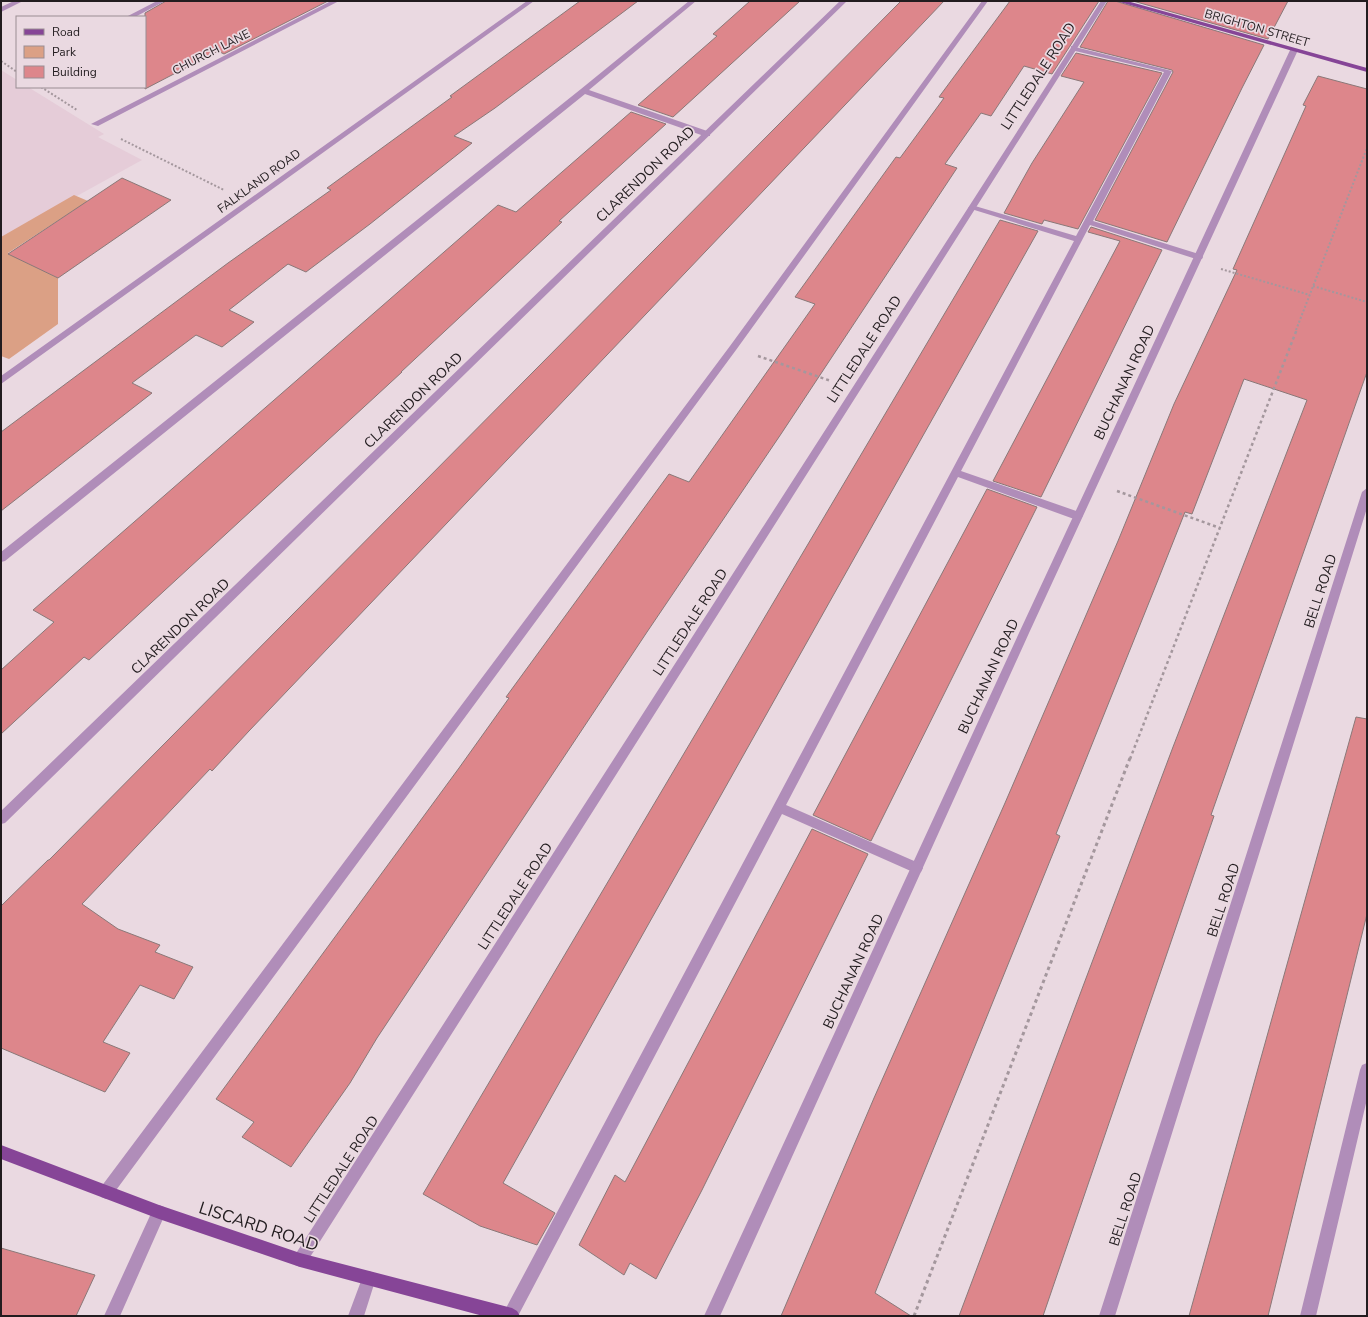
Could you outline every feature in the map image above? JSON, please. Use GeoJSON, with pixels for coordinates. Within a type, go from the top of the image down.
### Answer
{"type":"FeatureCollection","features":[{"type":"Feature","properties":{"kind":"main road","name":"BRIGHTON STREET"},"geometry":{"type":"LineString","coordinates":[[1119,1],[1367,70]]}},
{"type":"Feature","properties":{"kind":"main road","name":"LISCARD ROAD"},"geometry":{"type":"LineString","coordinates":[[1,1152],[159,1212],[300,1260],[511,1316]]}},
{"type":"Feature","properties":{"kind":"street"},"geometry":{"type":"LineString","coordinates":[[1,10],[20,1]]}},
{"type":"Feature","properties":{"kind":"street"},"geometry":{"type":"LineString","coordinates":[[131,16],[162,1]]}},
{"type":"Feature","properties":{"kind":"street","name":"CHURCH LANE"},"geometry":{"type":"LineString","coordinates":[[95,124],[336,1]]}},
{"type":"Feature","properties":{"kind":"street","name":"FALKLAND ROAD"},"geometry":{"type":"LineString","coordinates":[[1,381],[532,1]]}},
{"type":"Feature","properties":{"kind":"street"},"geometry":{"type":"LineString","coordinates":[[1,558],[584,91],[693,1]]}},
{"type":"Feature","properties":{"kind":"street","name":"CLARENDON ROAD"},"geometry":{"type":"LineString","coordinates":[[1,819],[844,1]]}},
{"type":"Feature","properties":{"kind":"street"},"geometry":{"type":"LineString","coordinates":[[106,1192],[733,348],[985,1]]}},
{"type":"Feature","properties":{"kind":"street","name":"LITTLEDALE ROAD"},"geometry":{"type":"LineString","coordinates":[[300,1260],[1104,1]]}},
{"type":"Feature","properties":{"kind":"street"},"geometry":{"type":"LineString","coordinates":[[511,1316],[1168,71],[1074,48]]}},
{"type":"Feature","properties":{"kind":"street","name":"BUCHANAN ROAD"},"geometry":{"type":"LineString","coordinates":[[712,1316],[1093,483],[1294,50]]}},
{"type":"Feature","properties":{"kind":"street"},"geometry":{"type":"LineString","coordinates":[[584,91],[707,134]]}},
{"type":"Feature","properties":{"kind":"street"},"geometry":{"type":"LineString","coordinates":[[972,208],[1079,240]]}},
{"type":"Feature","properties":{"kind":"street"},"geometry":{"type":"LineString","coordinates":[[1088,222],[1198,259]]}},
{"type":"Feature","properties":{"kind":"street"},"geometry":{"type":"LineString","coordinates":[[956,473],[1078,516]]}},
{"type":"Feature","properties":{"kind":"street","name":"BELL ROAD"},"geometry":{"type":"LineString","coordinates":[[1107,1316],[1367,492]]}},
{"type":"Feature","properties":{"kind":"street"},"geometry":{"type":"LineString","coordinates":[[779,807],[917,868]]}},
{"type":"Feature","properties":{"kind":"street"},"geometry":{"type":"LineString","coordinates":[[1308,1316],[1367,1070]]}},
{"type":"Feature","properties":{"kind":"street"},"geometry":{"type":"LineString","coordinates":[[112,1316],[159,1212]]}},
{"type":"Feature","properties":{"kind":"street"},"geometry":{"type":"LineString","coordinates":[[356,1316],[369,1278]]}},
{"type":"Feature","properties":{"kind":"path"},"geometry":{"type":"LineString","coordinates":[[1,61],[16,71]]}},
{"type":"Feature","properties":{"kind":"path"},"geometry":{"type":"LineString","coordinates":[[42,88],[104,130],[250,203]]}},
{"type":"Feature","properties":{"kind":"path"},"geometry":{"type":"LineString","coordinates":[[914,1316],[1367,148]]}},
{"type":"Feature","properties":{"kind":"path"},"geometry":{"type":"LineString","coordinates":[[1198,259],[1310,295]]}},
{"type":"Feature","properties":{"kind":"path"},"geometry":{"type":"LineString","coordinates":[[1313,286],[1367,302]]}},
{"type":"Feature","properties":{"kind":"path"},"geometry":{"type":"LineString","coordinates":[[733,348],[856,389]]}},
{"type":"Feature","properties":{"kind":"path"},"geometry":{"type":"LineString","coordinates":[[1093,483],[1220,528]]}},
{"type":"Feature","properties":{"kind":"shaded area"},"geometry":{"type":"Polygon","coordinates":[[[1,70],[16,79],[16,88],[30,88],[104,134],[98,137],[142,160],[1,238],[1,70]]]}},
{"type":"Feature","properties":{"kind":"green space"},"geometry":{"type":"Polygon","coordinates":[[[74,195],[88,201],[8,253],[58,278],[58,324],[9,359],[1,356],[1,237],[74,195]]]}},
{"type":"Feature","properties":{"kind":"building"},"geometry":{"type":"Polygon","coordinates":[[[166,1],[328,1],[224,54],[218,51],[145,89],[145,13],[166,1]]]}},
{"type":"Feature","properties":{"kind":"building"},"geometry":{"type":"Polygon","coordinates":[[[580,1],[638,1],[495,108],[454,136],[472,143],[370,224],[306,272],[288,264],[229,310],[254,322],[222,347],[196,335],[132,383],[152,393],[1,511],[1,432],[228,263],[331,190],[327,188],[580,1]]]}},
{"type":"Feature","properties":{"kind":"building"},"geometry":{"type":"Polygon","coordinates":[[[750,1],[800,1],[673,117],[638,105],[717,36],[713,34],[750,1]]]}},
{"type":"Feature","properties":{"kind":"building"},"geometry":{"type":"Polygon","coordinates":[[[901,1],[944,1],[212,771],[210,769],[82,904],[118,929],[160,945],[155,952],[193,967],[174,999],[140,985],[103,1042],[130,1053],[105,1092],[1,1048],[1,906],[49,860],[901,1]]]}},
{"type":"Feature","properties":{"kind":"building"},"geometry":{"type":"Polygon","coordinates":[[[1010,1],[1099,1],[1052,74],[1024,66],[991,116],[981,113],[945,164],[957,168],[377,1038],[350,1083],[291,1167],[242,1137],[254,1122],[216,1099],[459,768],[509,698],[506,697],[669,474],[689,482],[815,304],[795,297],[896,157],[900,158],[944,98],[939,97],[1010,1]]]}},
{"type":"Feature","properties":{"kind":"building"},"geometry":{"type":"Polygon","coordinates":[[[1108,1],[1115,1],[1264,45],[1167,242],[1095,220],[1173,72],[1172,70],[1080,47],[1108,1]]]}},
{"type":"Feature","properties":{"kind":"building"},"geometry":{"type":"Polygon","coordinates":[[[1133,1],[1288,1],[1268,39],[1133,1]]]}},
{"type":"Feature","properties":{"kind":"building"},"geometry":{"type":"Polygon","coordinates":[[[1076,53],[1162,73],[1078,229],[1044,220],[1042,224],[1004,213],[1032,163],[1084,82],[1061,76],[1076,53]]]}},
{"type":"Feature","properties":{"kind":"building"},"geometry":{"type":"Polygon","coordinates":[[[1318,76],[1367,89],[1367,372],[1211,815],[1214,816],[1043,1316],[959,1316],[1173,747],[1307,400],[1244,379],[1192,514],[1185,512],[1056,834],[1060,836],[875,1293],[911,1316],[781,1316],[874,1098],[1005,803],[1118,541],[1174,404],[1237,270],[1233,269],[1306,106],[1303,105],[1318,76]]]}},
{"type":"Feature","properties":{"kind":"building"},"geometry":{"type":"Polygon","coordinates":[[[631,112],[666,124],[559,221],[562,222],[402,372],[89,660],[84,657],[1,734],[1,670],[54,622],[33,610],[498,205],[516,212],[631,112]]]}},
{"type":"Feature","properties":{"kind":"building"},"geometry":{"type":"Polygon","coordinates":[[[122,178],[171,200],[58,278],[8,254],[122,178]]]}},
{"type":"Feature","properties":{"kind":"building"},"geometry":{"type":"Polygon","coordinates":[[[1000,220],[1038,231],[503,1183],[555,1213],[537,1245],[480,1226],[423,1194],[1000,220]]]}},
{"type":"Feature","properties":{"kind":"building"},"geometry":{"type":"Polygon","coordinates":[[[1091,227],[1162,250],[1041,497],[993,481],[1120,241],[1088,232],[1091,227]]]}},
{"type":"Feature","properties":{"kind":"building"},"geometry":{"type":"Polygon","coordinates":[[[987,489],[1037,507],[871,841],[813,815],[987,489]]]}},
{"type":"Feature","properties":{"kind":"building"},"geometry":{"type":"Polygon","coordinates":[[[1356,717],[1367,719],[1367,914],[1268,1316],[1189,1316],[1356,717]]]}},
{"type":"Feature","properties":{"kind":"building"},"geometry":{"type":"Polygon","coordinates":[[[812,829],[868,854],[702,1190],[656,1279],[630,1263],[624,1275],[579,1245],[615,1175],[625,1182],[812,829]]]}},
{"type":"Feature","properties":{"kind":"building"},"geometry":{"type":"Polygon","coordinates":[[[1,1248],[95,1275],[76,1316],[1,1316],[1,1248]]]}}]}
